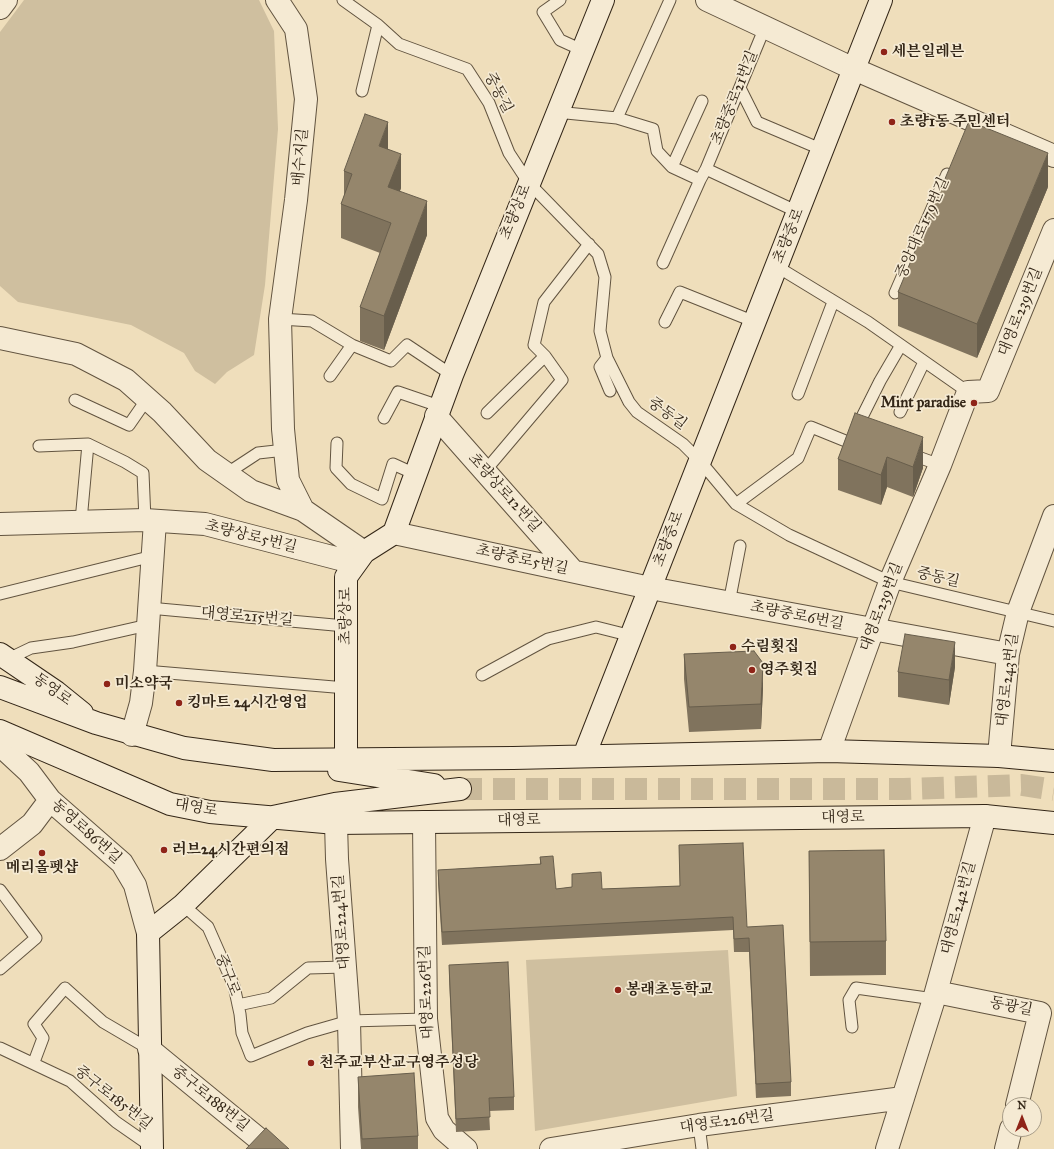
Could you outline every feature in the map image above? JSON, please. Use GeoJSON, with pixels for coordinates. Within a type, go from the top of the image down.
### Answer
{"type":"FeatureCollection","features":[{"type":"Feature","properties":{"kind":"street"},"geometry":{"type":"LineString","coordinates":[[0,8],[6,0]]}},
{"type":"Feature","properties":{"kind":"street","name":"배수지길"},"geometry":{"type":"LineString","coordinates":[[277,0],[296,29],[306,99],[296,200],[280,318],[283,428],[288,480],[303,510]]}},
{"type":"Feature","properties":{"kind":"street","name":"초량상로"},"geometry":{"type":"LineString","coordinates":[[346,759],[346,577],[360,558],[394,533],[452,375],[556,112],[603,0]]}},
{"type":"Feature","properties":{"kind":"street"},"geometry":{"type":"LineString","coordinates":[[707,0],[854,68],[969,124],[1054,156]]}},
{"type":"Feature","properties":{"kind":"street","name":"초량중로"},"geometry":{"type":"LineString","coordinates":[[584,756],[881,0]]}},
{"type":"Feature","properties":{"kind":"street","name":"대영로239번길"},"geometry":{"type":"LineString","coordinates":[[829,751],[890,582],[940,465],[968,392],[988,391],[1054,230]]}},
{"type":"Feature","properties":{"kind":"street"},"geometry":{"type":"LineString","coordinates":[[0,338],[76,354],[126,380],[147,399],[207,460],[251,492],[303,510],[360,558]]}},
{"type":"Feature","properties":{"kind":"street","name":"초량상로12번길"},"geometry":{"type":"LineString","coordinates":[[438,411],[484,471],[572,570]]}},
{"type":"Feature","properties":{"kind":"street","name":"대영로243번길"},"geometry":{"type":"LineString","coordinates":[[999,756],[1008,654],[1018,612],[1054,516]]}},
{"type":"Feature","properties":{"kind":"street"},"geometry":{"type":"LineString","coordinates":[[132,735],[140,703],[145,671],[153,556],[150,520]]}},
{"type":"Feature","properties":{"kind":"street","name":"초량상로5번길"},"geometry":{"type":"LineString","coordinates":[[0,524],[150,520],[205,524],[360,558]]}},
{"type":"Feature","properties":{"kind":"street","name":"초량중로5번길"},"geometry":{"type":"LineString","coordinates":[[394,533],[572,570],[650,588]]}},
{"type":"Feature","properties":{"kind":"street","name":"초량중로6번길"},"geometry":{"type":"LineString","coordinates":[[650,588],[1008,654]]}},
{"type":"Feature","properties":{"kind":"street"},"geometry":{"type":"LineString","coordinates":[[0,680],[4,677],[3,659]]}},
{"type":"Feature","properties":{"kind":"street","name":"동영로"},"geometry":{"type":"LineString","coordinates":[[3,659],[56,692],[96,723]]}},
{"type":"Feature","properties":{"kind":"street"},"geometry":{"type":"LineString","coordinates":[[0,687],[132,735],[184,748],[460,789],[335,804],[273,817],[183,905],[148,933],[152,1148]]}},
{"type":"Feature","properties":{"kind":"street","name":"대영로"},"geometry":{"type":"LineString","coordinates":[[0,731],[170,804],[210,812],[336,822],[985,816],[1054,823]]}},
{"type":"Feature","properties":{"kind":"street","name":"동영로86번길"},"geometry":{"type":"LineString","coordinates":[[0,745],[29,772],[50,800],[122,863],[135,885],[148,933]]}},
{"type":"Feature","properties":{"kind":"street"},"geometry":{"type":"LineString","coordinates":[[272,760],[829,751],[999,756],[1054,761]]}},
{"type":"Feature","properties":{"kind":"street"},"geometry":{"type":"LineString","coordinates":[[0,849],[32,824],[50,800]]}},
{"type":"Feature","properties":{"kind":"street","name":"대영로242번길"},"geometry":{"type":"LineString","coordinates":[[887,1149],[935,996],[985,816]]}},
{"type":"Feature","properties":{"kind":"street","name":"대영로224번길"},"geometry":{"type":"LineString","coordinates":[[336,822],[349,1021],[352,1149]]}},
{"type":"Feature","properties":{"kind":"street","name":"대영로226번길"},"geometry":{"type":"LineString","coordinates":[[424,822],[426,1019],[437,1118],[444,1130],[466,1149]]}},
{"type":"Feature","properties":{"kind":"street","name":"동광길"},"geometry":{"type":"LineString","coordinates":[[935,996],[1040,1013],[1020,1097]]}},
{"type":"Feature","properties":{"kind":"street","name":"중구로188번길"},"geometry":{"type":"LineString","coordinates":[[149,1049],[269,1148]]}},
{"type":"Feature","properties":{"kind":"street","name":"대영로226번길"},"geometry":{"type":"LineString","coordinates":[[551,1149],[635,1142],[699,1125],[902,1098]]}},
{"type":"Feature","properties":{"kind":"street"},"geometry":{"type":"LineString","coordinates":[[1006,1149],[1010,1137]]}},
{"type":"Feature","properties":{"kind":"lane","name":"중동길"},"geometry":{"type":"LineString","coordinates":[[343,0],[378,25],[399,44],[467,69],[489,103],[509,153],[528,182],[598,254],[605,277],[600,331],[607,358],[629,402],[637,412],[678,439],[700,461],[736,504],[789,534],[890,582],[1054,621]]}},
{"type":"Feature","properties":{"kind":"lane"},"geometry":{"type":"LineString","coordinates":[[560,0],[543,12],[560,40],[582,50]]}},
{"type":"Feature","properties":{"kind":"lane"},"geometry":{"type":"LineString","coordinates":[[617,118],[670,0]]}},
{"type":"Feature","properties":{"kind":"lane"},"geometry":{"type":"LineString","coordinates":[[362,91],[378,25]]}},
{"type":"Feature","properties":{"kind":"lane","name":"초량중로21번길"},"geometry":{"type":"LineString","coordinates":[[663,263],[706,169],[765,27]]}},
{"type":"Feature","properties":{"kind":"lane"},"geometry":{"type":"LineString","coordinates":[[740,88],[757,122],[822,150]]}},
{"type":"Feature","properties":{"kind":"lane"},"geometry":{"type":"LineString","coordinates":[[672,167],[702,101]]}},
{"type":"Feature","properties":{"kind":"lane"},"geometry":{"type":"LineString","coordinates":[[556,112],[617,118],[653,129],[657,151],[672,167],[700,180]]}},
{"type":"Feature","properties":{"kind":"lane","name":"중앙대로179번길"},"geometry":{"type":"LineString","coordinates":[[895,293],[952,163]]}},
{"type":"Feature","properties":{"kind":"lane"},"geometry":{"type":"LineString","coordinates":[[706,169],[798,212]]}},
{"type":"Feature","properties":{"kind":"lane"},"geometry":{"type":"LineString","coordinates":[[484,471],[562,380],[546,356],[534,345],[544,302],[589,244]]}},
{"type":"Feature","properties":{"kind":"lane"},"geometry":{"type":"LineString","coordinates":[[776,266],[868,322],[968,392]]}},
{"type":"Feature","properties":{"kind":"lane"},"geometry":{"type":"LineString","coordinates":[[665,322],[680,292],[755,322]]}},
{"type":"Feature","properties":{"kind":"lane"},"geometry":{"type":"LineString","coordinates":[[798,394],[833,302]]}},
{"type":"Feature","properties":{"kind":"lane"},"geometry":{"type":"LineString","coordinates":[[280,318],[312,321],[352,345],[391,361],[407,345],[452,375]]}},
{"type":"Feature","properties":{"kind":"lane"},"geometry":{"type":"LineString","coordinates":[[330,376],[352,345]]}},
{"type":"Feature","properties":{"kind":"lane"},"geometry":{"type":"LineString","coordinates":[[861,419],[880,381],[901,345]]}},
{"type":"Feature","properties":{"kind":"lane"},"geometry":{"type":"LineString","coordinates":[[487,413],[546,356]]}},
{"type":"Feature","properties":{"kind":"lane","name":"중동길"},"geometry":{"type":"LineString","coordinates":[[607,358],[600,367],[610,390]]}},
{"type":"Feature","properties":{"kind":"lane"},"geometry":{"type":"LineString","coordinates":[[900,412],[924,362]]}},
{"type":"Feature","properties":{"kind":"lane"},"geometry":{"type":"LineString","coordinates":[[384,418],[398,392],[438,411]]}},
{"type":"Feature","properties":{"kind":"lane"},"geometry":{"type":"LineString","coordinates":[[74,400],[129,425],[147,399]]}},
{"type":"Feature","properties":{"kind":"lane"},"geometry":{"type":"LineString","coordinates":[[736,504],[798,458],[811,427],[848,442]]}},
{"type":"Feature","properties":{"kind":"lane"},"geometry":{"type":"LineString","coordinates":[[337,443],[336,468],[351,484],[382,499],[393,464],[415,474]]}},
{"type":"Feature","properties":{"kind":"lane"},"geometry":{"type":"LineString","coordinates":[[39,446],[88,444],[125,462],[143,473],[150,520]]}},
{"type":"Feature","properties":{"kind":"lane"},"geometry":{"type":"LineString","coordinates":[[81,522],[88,444]]}},
{"type":"Feature","properties":{"kind":"lane"},"geometry":{"type":"LineString","coordinates":[[896,449],[940,465]]}},
{"type":"Feature","properties":{"kind":"lane"},"geometry":{"type":"LineString","coordinates":[[226,474],[258,454],[285,450]]}},
{"type":"Feature","properties":{"kind":"lane","name":"초량중로6번길"},"geometry":{"type":"LineString","coordinates":[[729,603],[740,546]]}},
{"type":"Feature","properties":{"kind":"lane"},"geometry":{"type":"LineString","coordinates":[[0,594],[153,556]]}},
{"type":"Feature","properties":{"kind":"lane","name":"대영로215번길"},"geometry":{"type":"LineString","coordinates":[[3,659],[31,648],[73,642],[149,617],[345,626]]}},
{"type":"Feature","properties":{"kind":"lane"},"geometry":{"type":"LineString","coordinates":[[482,674],[548,639],[596,627],[632,636]]}},
{"type":"Feature","properties":{"kind":"lane"},"geometry":{"type":"LineString","coordinates":[[145,671],[346,688]]}},
{"type":"Feature","properties":{"kind":"lane"},"geometry":{"type":"LineString","coordinates":[[0,890],[36,938],[0,969]]}},
{"type":"Feature","properties":{"kind":"lane","name":"중구로"},"geometry":{"type":"LineString","coordinates":[[183,905],[208,927],[234,986],[242,1034],[251,1056],[307,1033],[349,1021]]}},
{"type":"Feature","properties":{"kind":"lane"},"geometry":{"type":"LineString","coordinates":[[238,1005],[271,998],[308,968],[345,967]]}},
{"type":"Feature","properties":{"kind":"lane"},"geometry":{"type":"LineString","coordinates":[[34,1062],[43,1038],[34,1024],[65,988],[103,1022],[149,1049]]}},
{"type":"Feature","properties":{"kind":"lane"},"geometry":{"type":"LineString","coordinates":[[852,1027],[849,1000],[856,988],[935,996]]}},
{"type":"Feature","properties":{"kind":"lane"},"geometry":{"type":"LineString","coordinates":[[349,1021],[426,1019]]}},
{"type":"Feature","properties":{"kind":"lane","name":"중구로185번길"},"geometry":{"type":"LineString","coordinates":[[0,1048],[34,1062],[70,1081],[116,1122],[152,1148]]}},
{"type":"Feature","properties":{"kind":"lane"},"geometry":{"type":"LineString","coordinates":[[699,1125],[702,1149]]}},
{"type":"Feature","properties":{"kind":"shaded area"},"geometry":{"type":"Polygon","coordinates":[[[24,0],[259,0],[274,31],[278,129],[265,285],[254,355],[227,372],[215,384],[195,371],[184,353],[131,325],[18,302],[0,286],[0,32],[24,0]]]}},
{"type":"Feature","properties":{"kind":"shaded area"},"geometry":{"type":"Polygon","coordinates":[[[728,950],[737,1096],[535,1131],[526,960],[728,950]]]}},
{"type":"Feature","properties":{"kind":"building"},"geometry":{"type":"Polygon","coordinates":[[[365,114],[388,122],[379,146],[401,154],[388,187],[427,201],[384,316],[360,307],[391,223],[341,204],[352,174],[344,171],[365,114]]]}},
{"type":"Feature","properties":{"kind":"building"},"geometry":{"type":"Polygon","coordinates":[[[969,121],[1048,153],[977,324],[898,292],[969,121]]]}},
{"type":"Feature","properties":{"kind":"building"},"geometry":{"type":"Polygon","coordinates":[[[855,413],[923,437],[913,467],[887,457],[881,475],[838,459],[855,413]]]}},
{"type":"Feature","properties":{"kind":"building"},"geometry":{"type":"Polygon","coordinates":[[[905,634],[955,642],[949,680],[898,672],[905,634]]]}},
{"type":"Feature","properties":{"kind":"building"},"geometry":{"type":"Polygon","coordinates":[[[754,651],[763,663],[761,704],[689,707],[684,654],[754,651]]]}},
{"type":"Feature","properties":{"kind":"building"},"geometry":{"type":"Polygon","coordinates":[[[743,843],[747,927],[783,925],[791,1082],[756,1084],[749,938],[734,939],[733,917],[442,932],[438,870],[541,864],[540,857],[553,856],[556,889],[572,887],[572,874],[601,872],[602,889],[680,886],[679,845],[743,843]]]}},
{"type":"Feature","properties":{"kind":"building"},"geometry":{"type":"Polygon","coordinates":[[[884,850],[886,941],[810,942],[809,851],[884,850]]]}},
{"type":"Feature","properties":{"kind":"building"},"geometry":{"type":"Polygon","coordinates":[[[508,962],[514,1097],[489,1098],[490,1117],[456,1119],[449,965],[508,962]]]}},
{"type":"Feature","properties":{"kind":"building"},"geometry":{"type":"Polygon","coordinates":[[[414,1073],[418,1136],[362,1139],[358,1077],[414,1073]]]}},
{"type":"Feature","properties":{"kind":"building"},"geometry":{"type":"Polygon","coordinates":[[[266,1128],[289,1149],[246,1149],[266,1128]]]}},
{"type":"Feature","properties":{"kind":"tunnel"},"geometry":{"type":"LineString","coordinates":[[460,789],[904,789],[1022,785],[1054,790]]}},
{"type":"Feature","properties":{"kind":"place","name":"세븐일레븐"},"geometry":{"type":"Point","coordinates":[884,52]}},
{"type":"Feature","properties":{"kind":"place","name":"초량1동 주민센터"},"geometry":{"type":"Point","coordinates":[892,122]}},
{"type":"Feature","properties":{"kind":"place","name":"Mint paradise"},"geometry":{"type":"Point","coordinates":[974,403]}},
{"type":"Feature","properties":{"kind":"place","name":"수림횟집"},"geometry":{"type":"Point","coordinates":[733,647]}},
{"type":"Feature","properties":{"kind":"place","name":"영주횟집"},"geometry":{"type":"Point","coordinates":[752,670]}},
{"type":"Feature","properties":{"kind":"place","name":"미소약국"},"geometry":{"type":"Point","coordinates":[107,684]}},
{"type":"Feature","properties":{"kind":"place","name":"킹마트 24시간영업"},"geometry":{"type":"Point","coordinates":[179,703]}},
{"type":"Feature","properties":{"kind":"place","name":"러브24시간편의점"},"geometry":{"type":"Point","coordinates":[164,850]}},
{"type":"Feature","properties":{"kind":"place","name":"메리올펫샵"},"geometry":{"type":"Point","coordinates":[42,853]}},
{"type":"Feature","properties":{"kind":"place","name":"봉래초등학교"},"geometry":{"type":"Point","coordinates":[618,990]}},
{"type":"Feature","properties":{"kind":"place","name":"천주교부산교구영주성당"},"geometry":{"type":"Point","coordinates":[311,1063]}}]}
